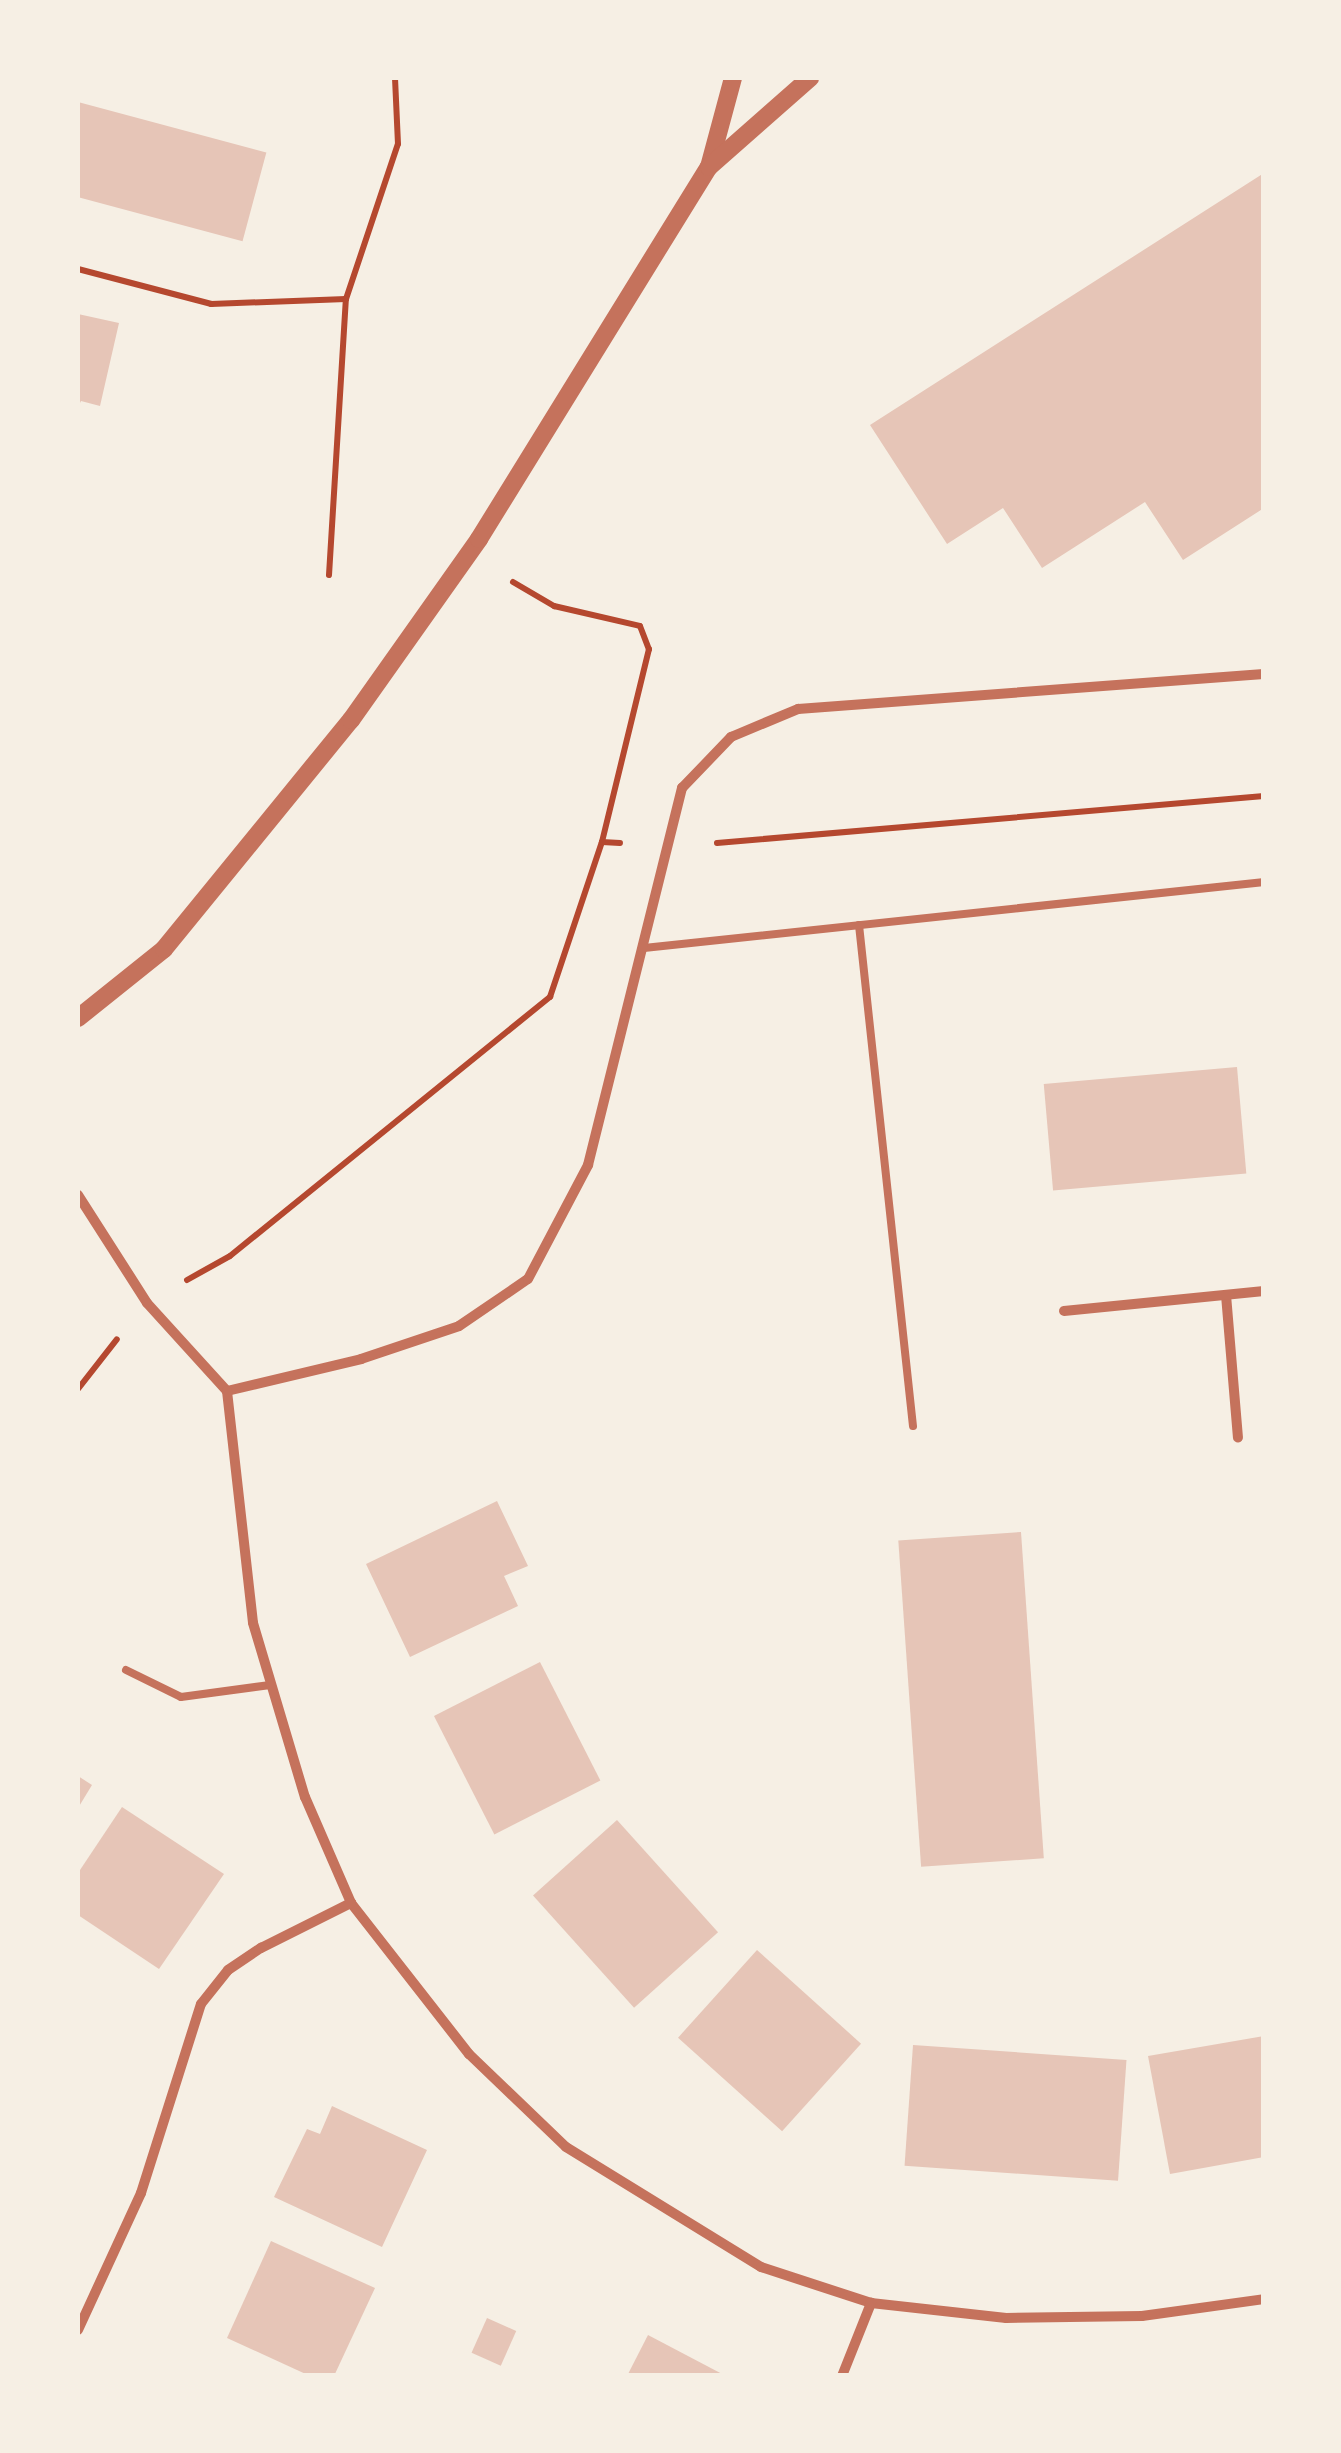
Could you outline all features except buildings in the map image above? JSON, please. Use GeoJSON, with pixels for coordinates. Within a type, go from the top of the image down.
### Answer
{"type":"FeatureCollection","features":[{"type":"Feature","properties":{"kind":"street"},"geometry":{"type":"LineString","coordinates":[[78,1018],[164,949],[352,720],[467,555],[709,167],[734,78]]}},
{"type":"Feature","properties":{"kind":"street"},"geometry":{"type":"LineString","coordinates":[[709,167],[810,78]]}},
{"type":"Feature","properties":{"kind":"street"},"geometry":{"type":"LineString","coordinates":[[227,1391],[361,1359],[459,1326],[528,1279],[588,1165],[682,788],[731,737],[798,709],[1264,674]]}},
{"type":"Feature","properties":{"kind":"street"},"geometry":{"type":"LineString","coordinates":[[78,1195],[147,1303],[227,1391],[253,1623],[304,1798],[352,1903],[470,2054],[566,2147],[761,2267],[871,2303],[1006,2318],[1103,2317],[1264,2298]]}},
{"type":"Feature","properties":{"kind":"street"},"geometry":{"type":"LineString","coordinates":[[1064,1311],[1264,1291]]}},
{"type":"Feature","properties":{"kind":"street"},"geometry":{"type":"LineString","coordinates":[[1226,1295],[1238,1437]]}},
{"type":"Feature","properties":{"kind":"street"},"geometry":{"type":"LineString","coordinates":[[78,2330],[141,2193],[201,2004],[228,1970],[261,1948],[352,1903]]}},
{"type":"Feature","properties":{"kind":"street"},"geometry":{"type":"LineString","coordinates":[[842,2376],[871,2303]]}},
{"type":"Feature","properties":{"kind":"lane"},"geometry":{"type":"LineString","coordinates":[[644,948],[1264,882]]}},
{"type":"Feature","properties":{"kind":"lane"},"geometry":{"type":"LineString","coordinates":[[859,925],[912,1426]]}},
{"type":"Feature","properties":{"kind":"lane"},"geometry":{"type":"LineString","coordinates":[[126,1670],[181,1697],[270,1685]]}},
{"type":"Feature","properties":{"kind":"path"},"geometry":{"type":"LineString","coordinates":[[330,575],[346,299],[398,144],[395,78]]}},
{"type":"Feature","properties":{"kind":"path"},"geometry":{"type":"LineString","coordinates":[[78,269],[212,304],[346,299]]}},
{"type":"Feature","properties":{"kind":"path"},"geometry":{"type":"LineString","coordinates":[[467,555],[554,606],[640,626],[649,648],[602,842]]}}]}
